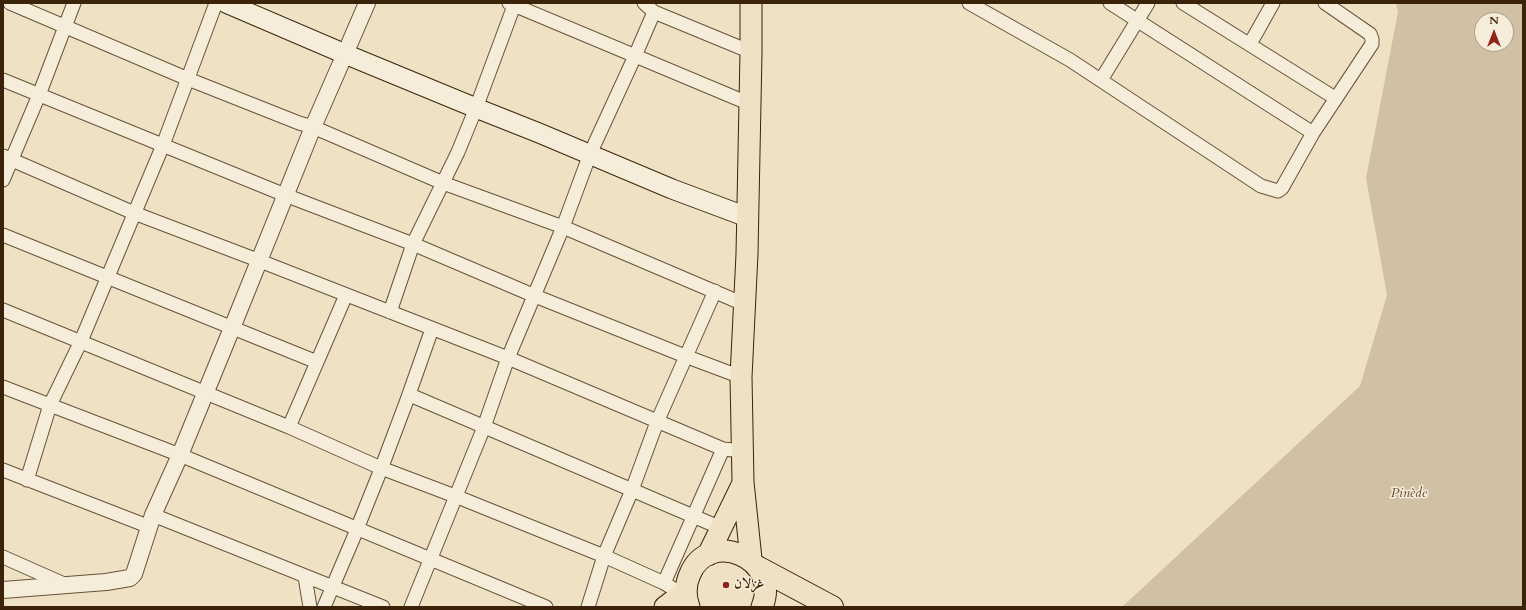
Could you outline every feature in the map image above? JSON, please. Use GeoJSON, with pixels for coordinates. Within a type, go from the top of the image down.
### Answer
{"type":"FeatureCollection","features":[{"type":"Feature","properties":{"kind":"highway"},"geometry":{"type":"LineString","coordinates":[[755,564],[832,607]]}},
{"type":"Feature","properties":{"kind":"main road"},"geometry":{"type":"LineString","coordinates":[[226,3],[345,54],[672,189],[747,218]]}},
{"type":"Feature","properties":{"kind":"main road"},"geometry":{"type":"LineString","coordinates":[[750,3],[751,52],[746,305],[741,377],[744,451],[743,482],[755,564]]}},
{"type":"Feature","properties":{"kind":"main road"},"geometry":{"type":"LineString","coordinates":[[708,555],[743,482]]}},
{"type":"Feature","properties":{"kind":"main road"},"geometry":{"type":"LineString","coordinates":[[665,607],[686,597],[687,580],[692,570],[699,562],[708,555],[730,551],[741,554],[755,564],[764,578],[766,590],[765,601],[762,607]]}},
{"type":"Feature","properties":{"kind":"street"},"geometry":{"type":"LineString","coordinates":[[10,3],[188,79],[299,123],[313,127],[442,183],[563,227],[746,305]]}},
{"type":"Feature","properties":{"kind":"street"},"geometry":{"type":"LineString","coordinates":[[3,180],[7,158],[39,95],[74,3]]}},
{"type":"Feature","properties":{"kind":"street"},"geometry":{"type":"LineString","coordinates":[[27,480],[50,405],[108,278],[163,145],[216,3]]}},
{"type":"Feature","properties":{"kind":"street"},"geometry":{"type":"LineString","coordinates":[[3,590],[64,584],[106,582],[130,578],[134,574],[151,521],[180,455],[260,261],[313,127],[367,3]]}},
{"type":"Feature","properties":{"kind":"street"},"geometry":{"type":"LineString","coordinates":[[969,3],[1070,60],[1261,186],[1278,191],[1282,188],[1313,132],[1372,44],[1372,39],[1367,32],[1325,3]]}},
{"type":"Feature","properties":{"kind":"street"},"geometry":{"type":"LineString","coordinates":[[1110,3],[1313,132]]}},
{"type":"Feature","properties":{"kind":"street"},"geometry":{"type":"LineString","coordinates":[[1101,80],[1148,3]]}},
{"type":"Feature","properties":{"kind":"street"},"geometry":{"type":"LineString","coordinates":[[1183,3],[1336,98]]}},
{"type":"Feature","properties":{"kind":"street"},"geometry":{"type":"LineString","coordinates":[[1250,44],[1273,3]]}},
{"type":"Feature","properties":{"kind":"street"},"geometry":{"type":"LineString","coordinates":[[390,312],[413,244],[458,152],[476,108],[513,4],[750,104]]}},
{"type":"Feature","properties":{"kind":"street"},"geometry":{"type":"LineString","coordinates":[[411,607],[432,559],[455,496],[484,427],[508,358],[563,227],[590,154],[635,56],[649,7],[751,52]]}},
{"type":"Feature","properties":{"kind":"street"},"geometry":{"type":"LineString","coordinates":[[3,80],[285,195],[413,244],[535,296],[741,377]]}},
{"type":"Feature","properties":{"kind":"street"},"geometry":{"type":"LineString","coordinates":[[7,158],[134,213],[508,358],[723,449],[744,451]]}},
{"type":"Feature","properties":{"kind":"street"},"geometry":{"type":"LineString","coordinates":[[3,235],[317,362]]}},
{"type":"Feature","properties":{"kind":"street"},"geometry":{"type":"LineString","coordinates":[[588,607],[604,556],[632,490],[657,422],[715,291]]}},
{"type":"Feature","properties":{"kind":"street"},"geometry":{"type":"LineString","coordinates":[[289,426],[346,296]]}},
{"type":"Feature","properties":{"kind":"street"},"geometry":{"type":"LineString","coordinates":[[3,310],[289,426],[381,468],[604,556],[664,583],[686,597]]}},
{"type":"Feature","properties":{"kind":"street"},"geometry":{"type":"LineString","coordinates":[[324,607],[357,529],[410,395],[432,329]]}},
{"type":"Feature","properties":{"kind":"street"},"geometry":{"type":"LineString","coordinates":[[3,387],[180,455],[546,607]]}},
{"type":"Feature","properties":{"kind":"street"},"geometry":{"type":"LineString","coordinates":[[410,395],[721,528]]}},
{"type":"Feature","properties":{"kind":"street"},"geometry":{"type":"LineString","coordinates":[[664,583],[723,449]]}},
{"type":"Feature","properties":{"kind":"street"},"geometry":{"type":"LineString","coordinates":[[3,470],[27,480],[151,521],[383,607]]}},
{"type":"Feature","properties":{"kind":"street"},"geometry":{"type":"LineString","coordinates":[[3,557],[64,584]]}},
{"type":"Feature","properties":{"kind":"street"},"geometry":{"type":"LineString","coordinates":[[305,577],[310,607]]}},
{"type":"Feature","properties":{"kind":"green space","name":"Pinède"},"geometry":{"type":"Polygon","coordinates":[[[1396,3],[1523,3],[1523,607],[1122,607],[1360,386],[1387,295],[1366,178],[1398,12],[1396,3]]]}},
{"type":"Feature","properties":{"kind":"place","name":"غزلان"},"geometry":{"type":"Point","coordinates":[726,585]}}]}
